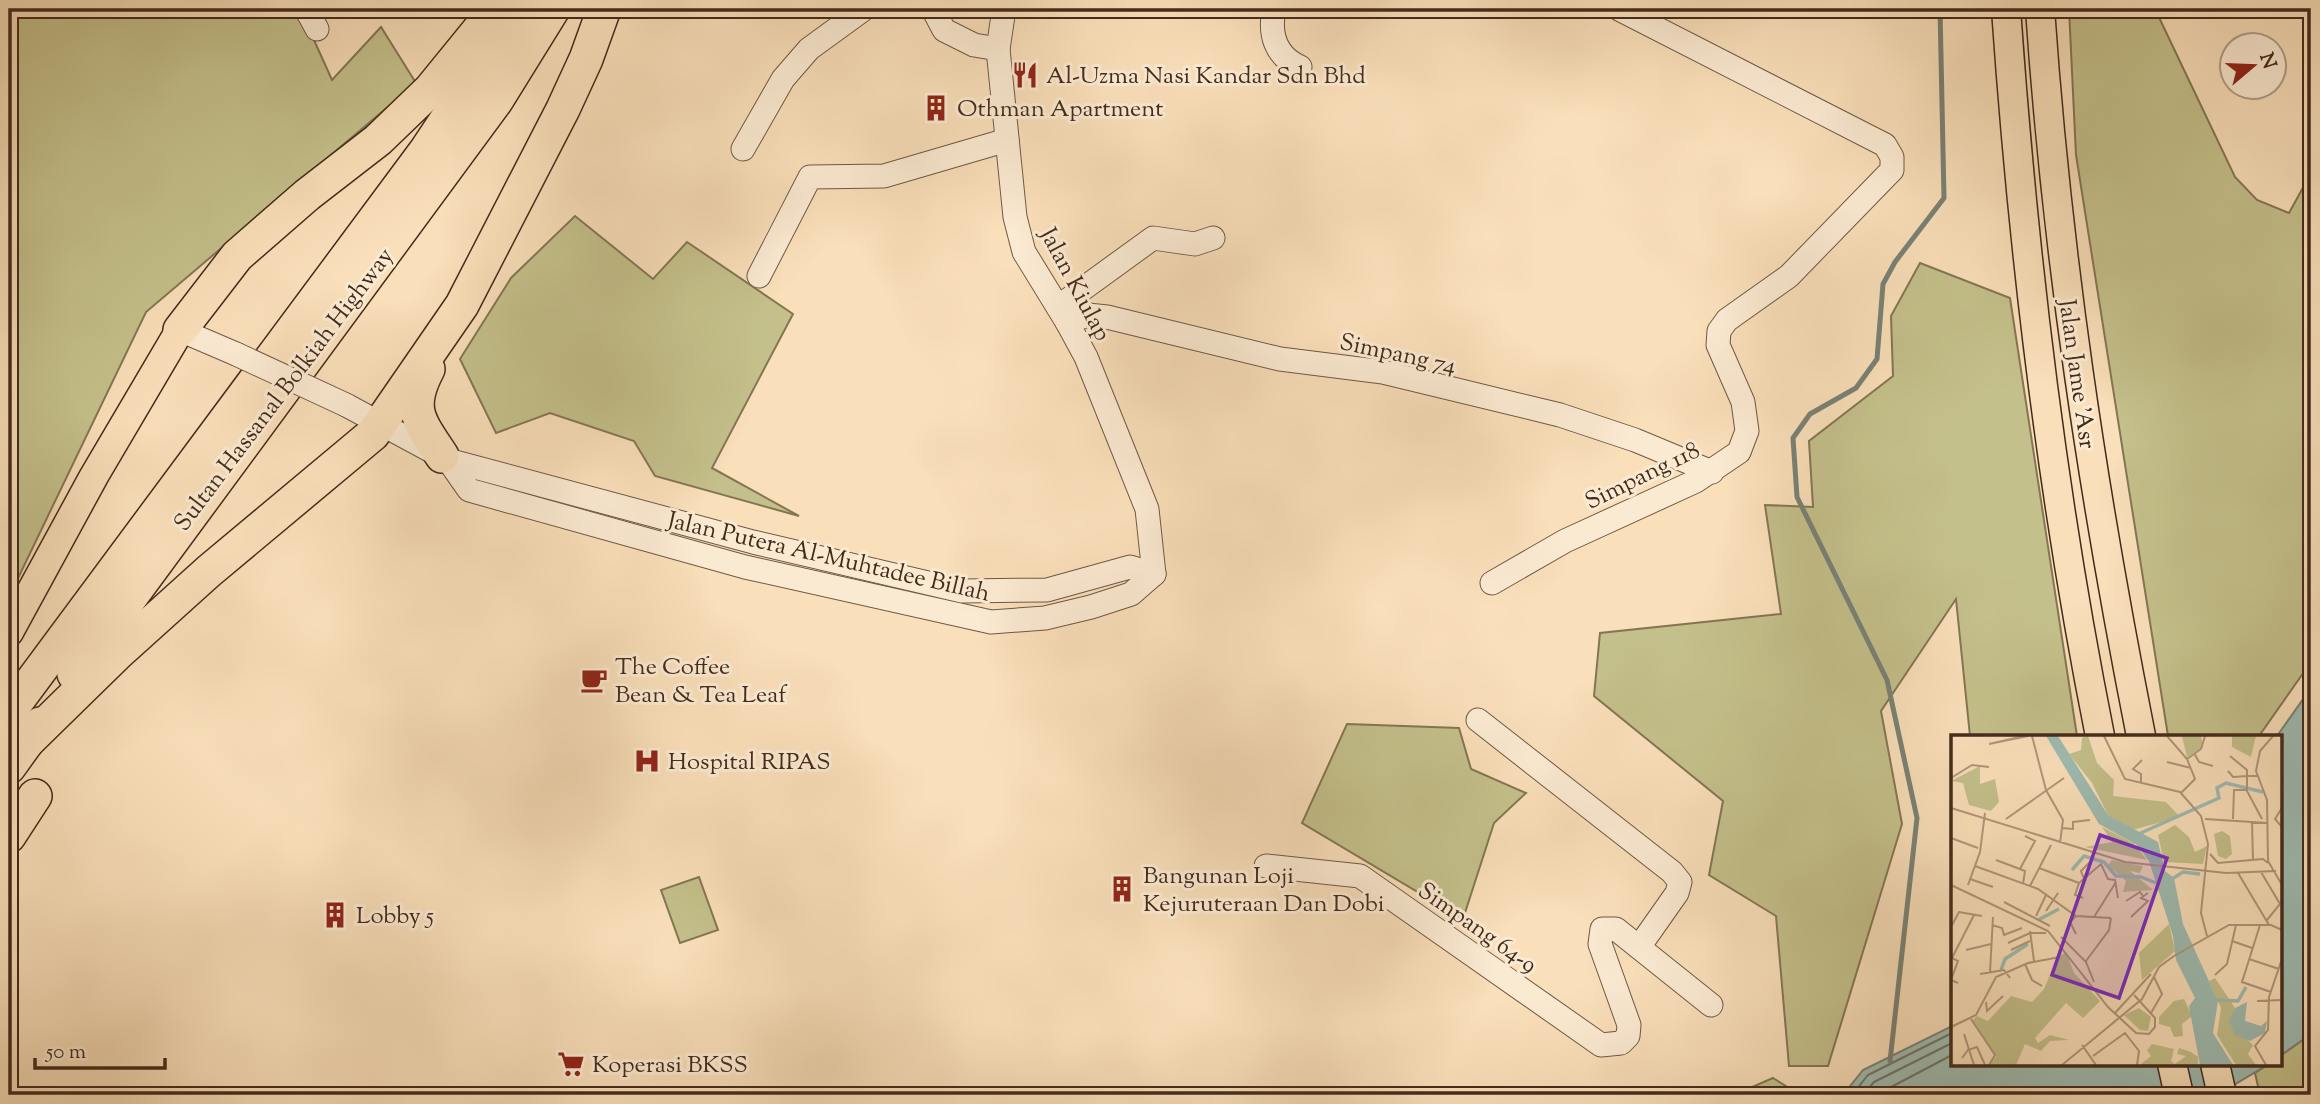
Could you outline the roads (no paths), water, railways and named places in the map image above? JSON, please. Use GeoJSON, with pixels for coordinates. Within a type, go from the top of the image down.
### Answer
{"type":"FeatureCollection","features":[{"type":"Feature","properties":{"kind":"highway"},"geometry":{"type":"LineString","coordinates":[[180,330],[237,256],[307,195],[378,140],[430,90],[496,9]]}},
{"type":"Feature","properties":{"kind":"highway","name":"Sultan Hassanal Bolkiah Highway"},"geometry":{"type":"LineString","coordinates":[[9,712],[427,149],[520,9]]}},
{"type":"Feature","properties":{"kind":"highway","name":"Sultan Hassanal Bolkiah Highway"},"geometry":{"type":"LineString","coordinates":[[9,767],[124,603],[496,101],[553,9]]}},
{"type":"Feature","properties":{"kind":"highway"},"geometry":{"type":"LineString","coordinates":[[445,458],[422,424],[415,401],[416,391],[563,109],[604,9]]}},
{"type":"Feature","properties":{"kind":"highway"},"geometry":{"type":"LineString","coordinates":[[28,741],[128,643],[228,554],[364,443],[461,304]]}},
{"type":"Feature","properties":{"kind":"highway"},"geometry":{"type":"LineString","coordinates":[[9,836],[35,796]]}},
{"type":"Feature","properties":{"kind":"main road","name":"Jalan Jame 'Asr"},"geometry":{"type":"LineString","coordinates":[[2006,9],[2017,162],[2035,333],[2058,500],[2100,735]]}},
{"type":"Feature","properties":{"kind":"main road","name":"Jalan Jame 'Asr"},"geometry":{"type":"LineString","coordinates":[[2040,9],[2050,158],[2070,325],[2095,493],[2141,735]]}},
{"type":"Feature","properties":{"kind":"main road"},"geometry":{"type":"LineString","coordinates":[[9,632],[100,465],[180,330]]}},
{"type":"Feature","properties":{"kind":"main road"},"geometry":{"type":"LineString","coordinates":[[2172,1066],[2179,1095]]}},
{"type":"Feature","properties":{"kind":"main road"},"geometry":{"type":"LineString","coordinates":[[2215,1066],[2222,1095]]}},
{"type":"Feature","properties":{"kind":"street"},"geometry":{"type":"LineString","coordinates":[[743,149],[783,79],[809,49],[864,9]]}},
{"type":"Feature","properties":{"kind":"street"},"geometry":{"type":"LineString","coordinates":[[933,9],[944,30],[974,45],[998,49]]}},
{"type":"Feature","properties":{"kind":"street","name":"Jalan Kiulap"},"geometry":{"type":"LineString","coordinates":[[1004,9],[998,49],[1014,217],[1024,252],[1086,357],[1147,509],[1154,574]]}},
{"type":"Feature","properties":{"kind":"street"},"geometry":{"type":"LineString","coordinates":[[1274,9],[1272,34],[1277,50],[1286,61],[1300,67]]}},
{"type":"Feature","properties":{"kind":"street","name":"Simpang 118"},"geometry":{"type":"LineString","coordinates":[[1492,583],[1565,541],[1712,472],[1739,452],[1747,431],[1743,402],[1718,345],[1718,331],[1727,320],[1789,276],[1892,170],[1892,157],[1885,145],[1619,9]]}},
{"type":"Feature","properties":{"kind":"street"},"geometry":{"type":"LineString","coordinates":[[759,276],[810,177],[884,176],[1007,140]]}},
{"type":"Feature","properties":{"kind":"street"},"geometry":{"type":"LineString","coordinates":[[1063,314],[1153,238],[1195,244],[1213,238]]}},
{"type":"Feature","properties":{"kind":"street","name":"Simpang 74"},"geometry":{"type":"LineString","coordinates":[[1063,314],[1107,317],[1280,359],[1383,372],[1560,415],[1635,440],[1712,472]]}},
{"type":"Feature","properties":{"kind":"street","name":"Jalan Putera Al-Muhtadee Billah"},"geometry":{"type":"LineString","coordinates":[[180,330],[346,405],[445,458],[830,562],[962,591],[1047,590],[1130,566],[1154,574]]}},
{"type":"Feature","properties":{"kind":"street"},"geometry":{"type":"LineString","coordinates":[[1478,720],[1672,872],[1680,882],[1677,892],[1639,947],[1711,1005]]}},
{"type":"Feature","properties":{"kind":"street","name":"Simpang 64-9"},"geometry":{"type":"LineString","coordinates":[[1266,866],[1360,876],[1601,1045],[1621,1043],[1628,1036],[1629,1025],[1599,936],[1602,929],[1609,926],[1639,947]]}},
{"type":"Feature","properties":{"kind":"water"},"geometry":{"type":"Polygon","coordinates":[[[2311,688],[2311,1034],[2282,1055],[2282,735],[2278,735],[2311,688]]]}},
{"type":"Feature","properties":{"kind":"water"},"geometry":{"type":"Polygon","coordinates":[[[1951,1026],[1951,1066],[2266,1066],[2217,1095],[1843,1095],[1863,1070],[1951,1026]]]}},
{"type":"Feature","properties":{"kind":"waterway"},"geometry":{"type":"LineString","coordinates":[[1890,1061],[1917,818],[1887,680],[1797,497],[1793,438],[1810,414],[1856,388],[1877,359],[1883,284],[1895,262],[1944,198],[1940,9]]}},
{"type":"Feature","properties":{"kind":"place","name":"Al-Uzma Nasi Kandar Sdn Bhd"},"geometry":{"type":"Point","coordinates":[1025,75]}},
{"type":"Feature","properties":{"kind":"place","name":"Othman Apartment"},"geometry":{"type":"Point","coordinates":[936,108]}},
{"type":"Feature","properties":{"kind":"place","name":"The Coffee Bean & Tea Leaf"},"geometry":{"type":"Point","coordinates":[594,680]}},
{"type":"Feature","properties":{"kind":"place","name":"Hospital RIPAS"},"geometry":{"type":"Point","coordinates":[647,761]}},
{"type":"Feature","properties":{"kind":"place","name":"Bangunan Loji Kejuruteraan Dan Dobi"},"geometry":{"type":"Point","coordinates":[1122,889]}},
{"type":"Feature","properties":{"kind":"place","name":"Lobby 5"},"geometry":{"type":"Point","coordinates":[335,915]}},
{"type":"Feature","properties":{"kind":"place","name":"Koperasi BKSS"},"geometry":{"type":"Point","coordinates":[571,1064]}}]}
